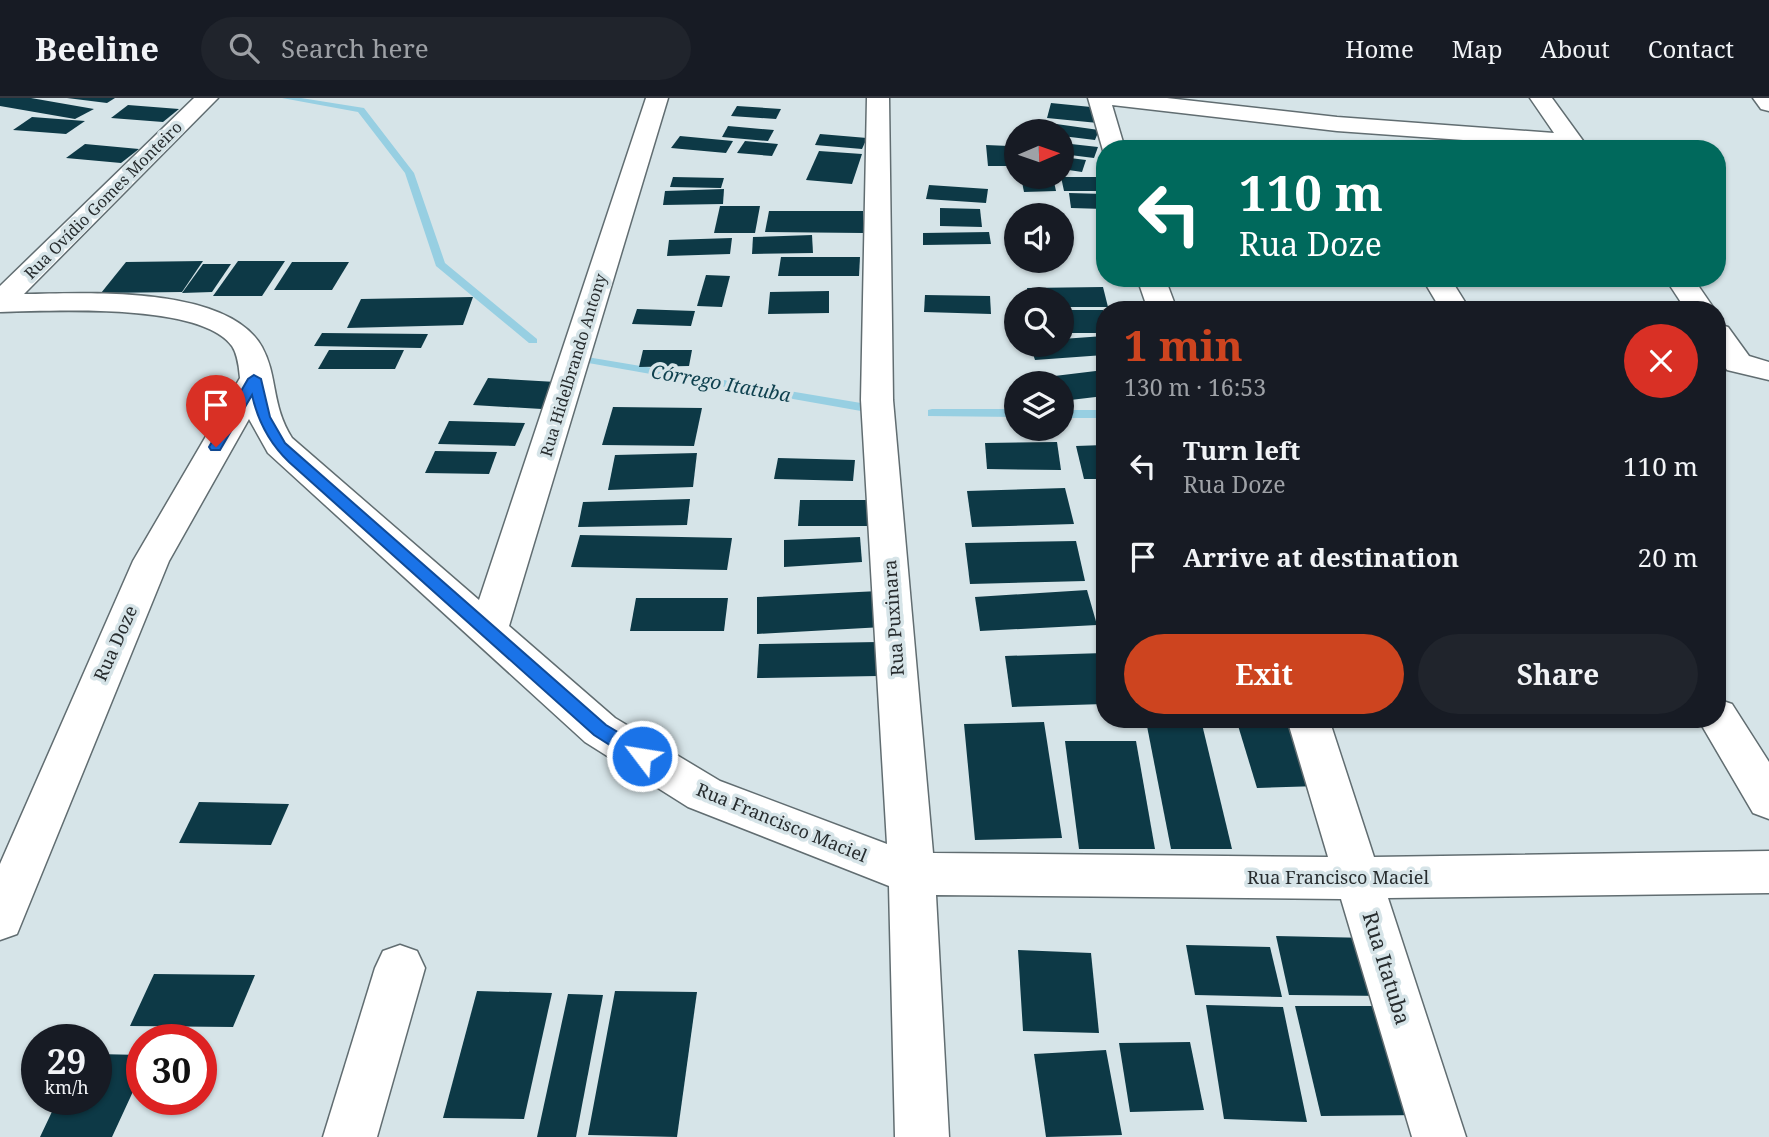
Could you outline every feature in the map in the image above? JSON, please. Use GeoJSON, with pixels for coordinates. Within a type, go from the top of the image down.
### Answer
{"type":"FeatureCollection","features":[{"type":"Feature","properties":{"kind":"street","name":"Rua Ovídio Gomes Monteiro"},"geometry":{"type":"LineString","coordinates":[[6,290],[207,98]]}},
{"type":"Feature","properties":{"kind":"street","name":"Rua Hidelbrando Antony"},"geometry":{"type":"LineString","coordinates":[[488,631],[657,98]]}},
{"type":"Feature","properties":{"kind":"street","name":"Rua Puxinara"},"geometry":{"type":"LineString","coordinates":[[878,98],[877,400],[912,874],[922,1137]]}},
{"type":"Feature","properties":{"kind":"street"},"geometry":{"type":"LineString","coordinates":[[1099,98],[1111,140]]}},
{"type":"Feature","properties":{"kind":"street"},"geometry":{"type":"LineString","coordinates":[[1107,98],[1337,124],[1518,140]]}},
{"type":"Feature","properties":{"kind":"street"},"geometry":{"type":"LineString","coordinates":[[1324,98],[1347,140]]}},
{"type":"Feature","properties":{"kind":"street"},"geometry":{"type":"LineString","coordinates":[[1541,98],[1570,140]]}},
{"type":"Feature","properties":{"kind":"street"},"geometry":{"type":"LineString","coordinates":[[1764,98],[1769,104]]}},
{"type":"Feature","properties":{"kind":"street","name":"Rua Francisco Maciel"},"geometry":{"type":"LineString","coordinates":[[6,290],[184,311],[220,322],[242,339],[251,355],[264,417],[280,445],[600,730],[704,794],[912,874],[1360,878],[1769,872]]}},
{"type":"Feature","properties":{"kind":"street"},"geometry":{"type":"LineString","coordinates":[[1726,345],[1738,363],[1769,371]]}},
{"type":"Feature","properties":{"kind":"street","name":"Rua Doze"},"geometry":{"type":"LineString","coordinates":[[0,918],[151,561],[254,379]]}},
{"type":"Feature","properties":{"kind":"street","name":"Rua Itatuba"},"geometry":{"type":"LineString","coordinates":[[1311,728],[1439,1137]]}},
{"type":"Feature","properties":{"kind":"street"},"geometry":{"type":"LineString","coordinates":[[1724,728],[1769,800]]}},
{"type":"Feature","properties":{"kind":"street"},"geometry":{"type":"LineString","coordinates":[[350,1137],[400,968]]}},
{"type":"Feature","properties":{"kind":"building"},"geometry":{"type":"Polygon","coordinates":[[[0,98],[31,98],[94,109],[75,119],[0,106],[0,98]]]}},
{"type":"Feature","properties":{"kind":"building"},"geometry":{"type":"Polygon","coordinates":[[[67,98],[115,98],[107,103],[67,98]]]}},
{"type":"Feature","properties":{"kind":"building"},"geometry":{"type":"Polygon","coordinates":[[[1051,103],[1101,108],[1098,123],[1047,118],[1051,103]]]}},
{"type":"Feature","properties":{"kind":"building"},"geometry":{"type":"Polygon","coordinates":[[[128,105],[179,109],[163,122],[111,118],[128,105]]]}},
{"type":"Feature","properties":{"kind":"building"},"geometry":{"type":"Polygon","coordinates":[[[737,106],[781,109],[776,119],[731,116],[737,106]]]}},
{"type":"Feature","properties":{"kind":"building"},"geometry":{"type":"Polygon","coordinates":[[[32,117],[85,121],[66,134],[13,130],[32,117]]]}},
{"type":"Feature","properties":{"kind":"building"},"geometry":{"type":"Polygon","coordinates":[[[728,126],[774,130],[768,141],[722,137],[728,126]]]}},
{"type":"Feature","properties":{"kind":"building"},"geometry":{"type":"Polygon","coordinates":[[[1074,126],[1099,130],[1095,140],[1074,137],[1074,126]]]}},
{"type":"Feature","properties":{"kind":"building"},"geometry":{"type":"Polygon","coordinates":[[[820,134],[867,138],[862,149],[815,145],[820,134]]]}},
{"type":"Feature","properties":{"kind":"building"},"geometry":{"type":"Polygon","coordinates":[[[680,136],[733,141],[726,153],[671,148],[680,136]]]}},
{"type":"Feature","properties":{"kind":"building"},"geometry":{"type":"Polygon","coordinates":[[[745,141],[778,144],[772,156],[737,153],[745,141]]]}},
{"type":"Feature","properties":{"kind":"building"},"geometry":{"type":"Polygon","coordinates":[[[85,144],[139,149],[121,163],[66,158],[85,144]]]}},
{"type":"Feature","properties":{"kind":"building"},"geometry":{"type":"Polygon","coordinates":[[[1074,144],[1096,147],[1094,158],[1074,156],[1074,144]]]}},
{"type":"Feature","properties":{"kind":"building"},"geometry":{"type":"Polygon","coordinates":[[[986,145],[1004,146],[1004,166],[988,166],[986,145]]]}},
{"type":"Feature","properties":{"kind":"building"},"geometry":{"type":"Polygon","coordinates":[[[819,151],[862,154],[852,184],[806,180],[819,151]]]}},
{"type":"Feature","properties":{"kind":"building"},"geometry":{"type":"Polygon","coordinates":[[[1074,158],[1086,160],[1082,172],[1074,171],[1074,158]]]}},
{"type":"Feature","properties":{"kind":"building"},"geometry":{"type":"Polygon","coordinates":[[[673,177],[724,178],[721,188],[670,187],[673,177]]]}},
{"type":"Feature","properties":{"kind":"building"},"geometry":{"type":"Polygon","coordinates":[[[1074,177],[1096,177],[1096,191],[1064,189],[1074,189],[1074,177]]]}},
{"type":"Feature","properties":{"kind":"building"},"geometry":{"type":"Polygon","coordinates":[[[929,185],[988,189],[986,203],[926,199],[929,185]]]}},
{"type":"Feature","properties":{"kind":"building"},"geometry":{"type":"Polygon","coordinates":[[[724,189],[723,204],[663,205],[665,191],[724,189]]]}},
{"type":"Feature","properties":{"kind":"building"},"geometry":{"type":"Polygon","coordinates":[[[1023,189],[1056,191],[1024,192],[1023,189]]]}},
{"type":"Feature","properties":{"kind":"building"},"geometry":{"type":"Polygon","coordinates":[[[1069,193],[1096,194],[1096,209],[1074,208],[1069,193]]]}},
{"type":"Feature","properties":{"kind":"building"},"geometry":{"type":"Polygon","coordinates":[[[720,206],[760,206],[755,233],[714,233],[720,206]]]}},
{"type":"Feature","properties":{"kind":"building"},"geometry":{"type":"Polygon","coordinates":[[[940,208],[980,209],[982,227],[940,226],[940,208]]]}},
{"type":"Feature","properties":{"kind":"building"},"geometry":{"type":"Polygon","coordinates":[[[769,211],[863,211],[863,233],[765,232],[769,211]]]}},
{"type":"Feature","properties":{"kind":"building"},"geometry":{"type":"Polygon","coordinates":[[[989,232],[991,244],[923,245],[923,233],[989,232]]]}},
{"type":"Feature","properties":{"kind":"building"},"geometry":{"type":"Polygon","coordinates":[[[812,235],[813,253],[752,254],[753,237],[812,235]]]}},
{"type":"Feature","properties":{"kind":"building"},"geometry":{"type":"Polygon","coordinates":[[[732,238],[730,254],[667,256],[669,240],[732,238]]]}},
{"type":"Feature","properties":{"kind":"building"},"geometry":{"type":"Polygon","coordinates":[[[781,257],[860,257],[859,276],[778,276],[781,257]]]}},
{"type":"Feature","properties":{"kind":"building"},"geometry":{"type":"Polygon","coordinates":[[[203,261],[182,292],[101,293],[126,262],[203,261]]]}},
{"type":"Feature","properties":{"kind":"building"},"geometry":{"type":"Polygon","coordinates":[[[238,261],[285,261],[262,296],[213,296],[238,261]]]}},
{"type":"Feature","properties":{"kind":"building"},"geometry":{"type":"Polygon","coordinates":[[[292,262],[349,262],[332,290],[274,290],[292,262]]]}},
{"type":"Feature","properties":{"kind":"building"},"geometry":{"type":"Polygon","coordinates":[[[203,264],[231,264],[212,292],[182,293],[203,264]]]}},
{"type":"Feature","properties":{"kind":"building"},"geometry":{"type":"Polygon","coordinates":[[[706,275],[730,276],[722,307],[697,306],[706,275]]]}},
{"type":"Feature","properties":{"kind":"building"},"geometry":{"type":"Polygon","coordinates":[[[1074,287],[1103,287],[1106,301],[1096,301],[1096,307],[1074,307],[1074,287]]]}},
{"type":"Feature","properties":{"kind":"building"},"geometry":{"type":"Polygon","coordinates":[[[829,291],[829,313],[768,314],[770,292],[829,291]]]}},
{"type":"Feature","properties":{"kind":"building"},"geometry":{"type":"Polygon","coordinates":[[[925,295],[990,296],[991,314],[924,312],[925,295]]]}},
{"type":"Feature","properties":{"kind":"building"},"geometry":{"type":"Polygon","coordinates":[[[473,297],[463,325],[347,328],[361,299],[473,297]]]}},
{"type":"Feature","properties":{"kind":"building"},"geometry":{"type":"Polygon","coordinates":[[[637,309],[695,311],[691,326],[632,324],[637,309]]]}},
{"type":"Feature","properties":{"kind":"building"},"geometry":{"type":"Polygon","coordinates":[[[1074,310],[1096,310],[1096,333],[1074,333],[1074,310]]]}},
{"type":"Feature","properties":{"kind":"building"},"geometry":{"type":"Polygon","coordinates":[[[322,333],[428,334],[421,348],[314,346],[322,333]]]}},
{"type":"Feature","properties":{"kind":"building"},"geometry":{"type":"Polygon","coordinates":[[[1096,337],[1096,356],[1035,360],[1034,357],[1074,357],[1074,338],[1096,337]]]}},
{"type":"Feature","properties":{"kind":"building"},"geometry":{"type":"Polygon","coordinates":[[[329,350],[404,350],[395,369],[318,369],[329,350]]]}},
{"type":"Feature","properties":{"kind":"building"},"geometry":{"type":"Polygon","coordinates":[[[643,350],[692,350],[689,366],[639,367],[643,350]]]}},
{"type":"Feature","properties":{"kind":"building"},"geometry":{"type":"Polygon","coordinates":[[[1096,371],[1096,397],[1074,400],[1074,374],[1096,371]]]}},
{"type":"Feature","properties":{"kind":"building"},"geometry":{"type":"Polygon","coordinates":[[[488,378],[556,382],[542,409],[473,405],[488,378]]]}},
{"type":"Feature","properties":{"kind":"building"},"geometry":{"type":"Polygon","coordinates":[[[613,407],[702,408],[694,446],[602,445],[613,407]]]}},
{"type":"Feature","properties":{"kind":"building"},"geometry":{"type":"Polygon","coordinates":[[[449,421],[525,423],[515,446],[438,444],[449,421]]]}},
{"type":"Feature","properties":{"kind":"building"},"geometry":{"type":"Polygon","coordinates":[[[1057,442],[1061,470],[987,469],[985,443],[1057,442]]]}},
{"type":"Feature","properties":{"kind":"building"},"geometry":{"type":"Polygon","coordinates":[[[1096,445],[1096,479],[1084,479],[1076,446],[1096,445]]]}},
{"type":"Feature","properties":{"kind":"building"},"geometry":{"type":"Polygon","coordinates":[[[435,451],[497,452],[489,474],[425,473],[435,451]]]}},
{"type":"Feature","properties":{"kind":"building"},"geometry":{"type":"Polygon","coordinates":[[[697,453],[693,487],[608,490],[615,455],[697,453]]]}},
{"type":"Feature","properties":{"kind":"building"},"geometry":{"type":"Polygon","coordinates":[[[778,458],[855,460],[853,481],[774,479],[778,458]]]}},
{"type":"Feature","properties":{"kind":"building"},"geometry":{"type":"Polygon","coordinates":[[[1065,488],[1074,524],[972,527],[967,491],[1065,488]]]}},
{"type":"Feature","properties":{"kind":"building"},"geometry":{"type":"Polygon","coordinates":[[[690,499],[687,525],[578,527],[583,502],[690,499]]]}},
{"type":"Feature","properties":{"kind":"building"},"geometry":{"type":"Polygon","coordinates":[[[800,500],[873,500],[873,526],[798,526],[800,500]]]}},
{"type":"Feature","properties":{"kind":"building"},"geometry":{"type":"Polygon","coordinates":[[[580,535],[732,538],[727,570],[571,567],[580,535]]]}},
{"type":"Feature","properties":{"kind":"building"},"geometry":{"type":"Polygon","coordinates":[[[860,537],[862,562],[784,567],[784,540],[860,537]]]}},
{"type":"Feature","properties":{"kind":"building"},"geometry":{"type":"Polygon","coordinates":[[[1076,541],[1085,581],[970,584],[965,543],[1076,541]]]}},
{"type":"Feature","properties":{"kind":"building"},"geometry":{"type":"Polygon","coordinates":[[[1087,590],[1096,625],[980,631],[975,597],[1087,590]]]}},
{"type":"Feature","properties":{"kind":"building"},"geometry":{"type":"Polygon","coordinates":[[[879,591],[883,627],[757,634],[757,597],[879,591]]]}},
{"type":"Feature","properties":{"kind":"building"},"geometry":{"type":"Polygon","coordinates":[[[636,598],[728,598],[724,631],[630,631],[636,598]]]}},
{"type":"Feature","properties":{"kind":"building"},"geometry":{"type":"Polygon","coordinates":[[[878,642],[878,676],[757,678],[759,644],[878,642]]]}},
{"type":"Feature","properties":{"kind":"building"},"geometry":{"type":"Polygon","coordinates":[[[1096,653],[1096,704],[1012,707],[1005,656],[1096,653]]]}},
{"type":"Feature","properties":{"kind":"building"},"geometry":{"type":"Polygon","coordinates":[[[1044,722],[1062,838],[975,840],[964,724],[1044,722]]]}},
{"type":"Feature","properties":{"kind":"building"},"geometry":{"type":"Polygon","coordinates":[[[1147,728],[1203,728],[1232,849],[1171,849],[1147,728]]]}},
{"type":"Feature","properties":{"kind":"building"},"geometry":{"type":"Polygon","coordinates":[[[1239,728],[1298,728],[1319,786],[1257,788],[1239,728]]]}},
{"type":"Feature","properties":{"kind":"building"},"geometry":{"type":"Polygon","coordinates":[[[1065,741],[1136,741],[1155,849],[1079,849],[1065,741]]]}},
{"type":"Feature","properties":{"kind":"building"},"geometry":{"type":"Polygon","coordinates":[[[199,802],[289,804],[271,845],[179,843],[199,802]]]}},
{"type":"Feature","properties":{"kind":"building"},"geometry":{"type":"Polygon","coordinates":[[[1276,936],[1370,938],[1387,996],[1289,995],[1276,936]]]}},
{"type":"Feature","properties":{"kind":"building"},"geometry":{"type":"Polygon","coordinates":[[[1186,945],[1270,947],[1282,997],[1195,995],[1186,945]]]}},
{"type":"Feature","properties":{"kind":"building"},"geometry":{"type":"Polygon","coordinates":[[[1018,950],[1091,953],[1099,1033],[1023,1031],[1018,950]]]}},
{"type":"Feature","properties":{"kind":"building"},"geometry":{"type":"Polygon","coordinates":[[[154,974],[255,975],[233,1027],[217,1027],[217,1024],[131,1024],[154,974]]]}},
{"type":"Feature","properties":{"kind":"building"},"geometry":{"type":"Polygon","coordinates":[[[477,991],[552,993],[524,1119],[443,1118],[477,991]]]}},
{"type":"Feature","properties":{"kind":"building"},"geometry":{"type":"Polygon","coordinates":[[[615,991],[697,992],[677,1137],[588,1135],[615,991]]]}},
{"type":"Feature","properties":{"kind":"building"},"geometry":{"type":"Polygon","coordinates":[[[568,994],[603,995],[576,1137],[537,1137],[568,994]]]}},
{"type":"Feature","properties":{"kind":"building"},"geometry":{"type":"Polygon","coordinates":[[[1206,1005],[1283,1007],[1307,1122],[1224,1119],[1206,1005]]]}},
{"type":"Feature","properties":{"kind":"building"},"geometry":{"type":"Polygon","coordinates":[[[1295,1006],[1391,1006],[1425,1115],[1321,1116],[1295,1006]]]}},
{"type":"Feature","properties":{"kind":"building"},"geometry":{"type":"Polygon","coordinates":[[[1190,1042],[1204,1110],[1130,1112],[1119,1043],[1190,1042]]]}},
{"type":"Feature","properties":{"kind":"building"},"geometry":{"type":"Polygon","coordinates":[[[1106,1050],[1122,1135],[1046,1137],[1034,1054],[1106,1050]]]}},
{"type":"Feature","properties":{"kind":"building"},"geometry":{"type":"Polygon","coordinates":[[[112,1054],[126,1055],[126,1107],[112,1137],[40,1137],[50,1115],[112,1115],[112,1054]]]}},
{"type":"Feature","properties":{"kind":"waterway","name":"Córrego Itatuba"},"geometry":{"type":"LineString","coordinates":[[286,98],[361,110],[409,173],[440,264],[533,341]]}},
{"type":"Feature","properties":{"kind":"waterway","name":"Córrego Itatuba"},"geometry":{"type":"LineString","coordinates":[[581,359],[861,407]]}},
{"type":"Feature","properties":{"kind":"waterway","name":"Córrego Itatuba"},"geometry":{"type":"LineString","coordinates":[[932,413],[1004,413]]}},
{"type":"Feature","properties":{"kind":"waterway","name":"Córrego Itatuba"},"geometry":{"type":"LineString","coordinates":[[1074,414],[1096,414]]}},
{"type":"Feature","properties":{"kind":"route"},"geometry":{"type":"LineString","coordinates":[[216,447],[254,379],[264,417],[280,445],[308,473],[600,730],[642,756]]}}]}
